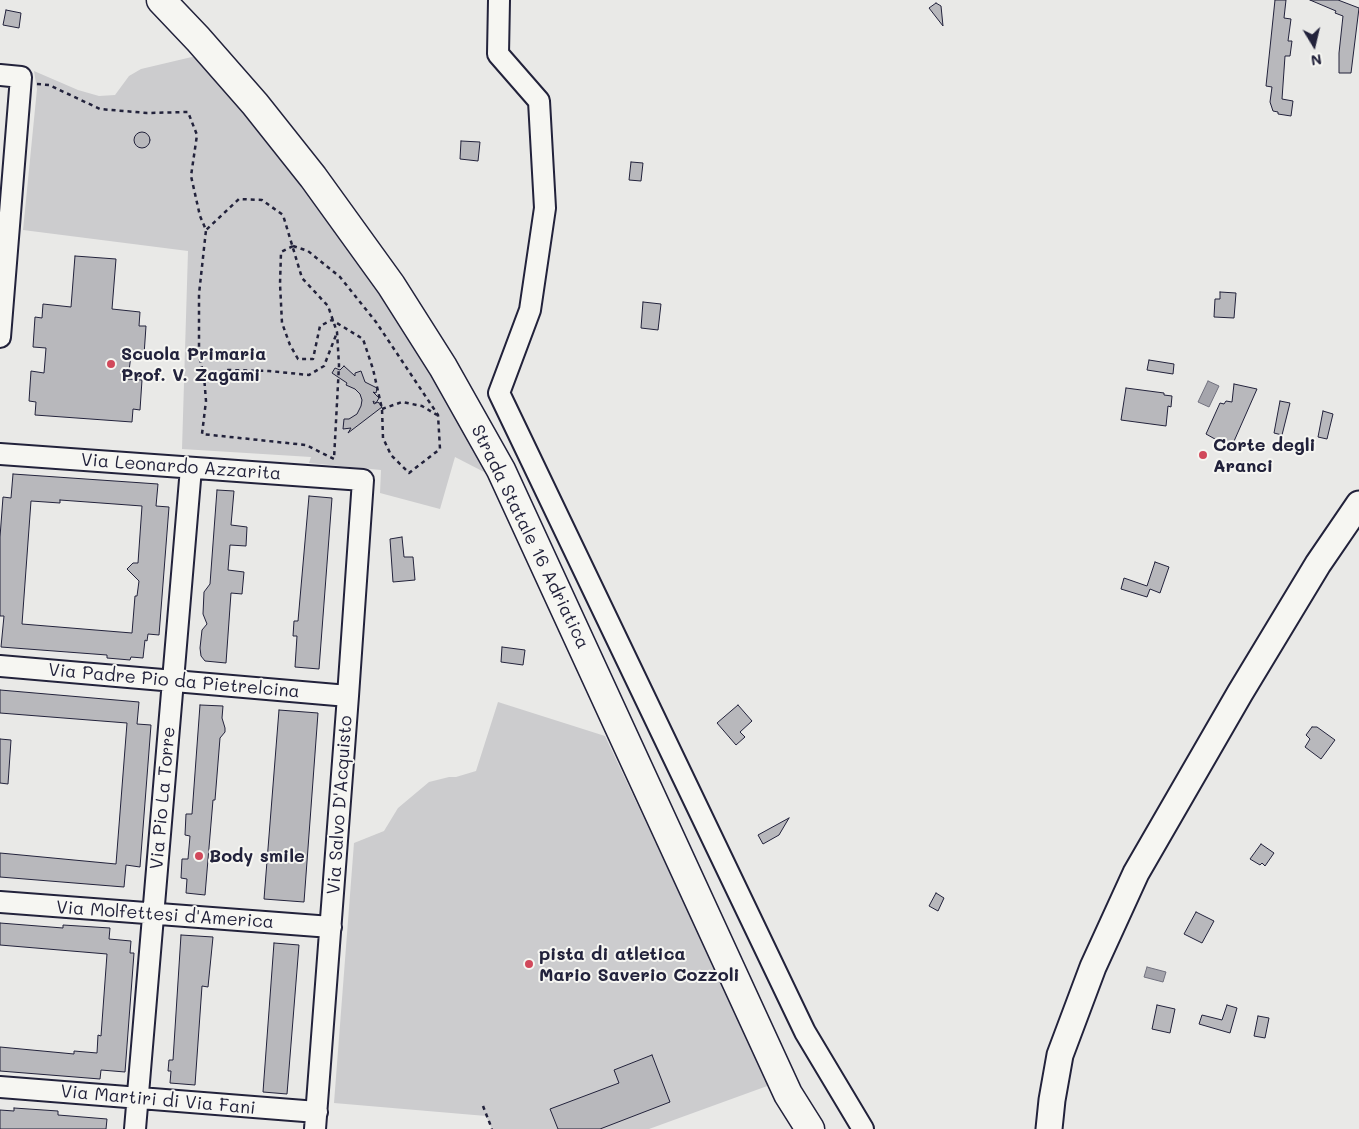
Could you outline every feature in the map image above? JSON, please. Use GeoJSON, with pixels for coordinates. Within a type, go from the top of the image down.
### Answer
{"type":"FeatureCollection","features":[{"type":"Feature","properties":{"kind":"highway","name":"Strada Statale 16 Adriatica"},"geometry":{"type":"LineString","coordinates":[[161,0],[198,38],[313,177],[391,285],[443,367],[501,470],[788,1094],[810,1129]]}},
{"type":"Feature","properties":{"kind":"highway","name":"Strada Statale 16 Adriatica"},"geometry":{"type":"LineString","coordinates":[[183,0],[267,94],[326,168],[405,276],[462,368],[516,462],[799,1083],[827,1129]]}},
{"type":"Feature","properties":{"kind":"main road"},"geometry":{"type":"LineString","coordinates":[[1049,1129],[1060,1055],[1093,967],[1136,873],[1313,572],[1359,504]]}},
{"type":"Feature","properties":{"kind":"street"},"geometry":{"type":"LineString","coordinates":[[499,0],[498,54],[539,101],[545,208],[530,310],[499,393],[805,1032],[863,1129]]}},
{"type":"Feature","properties":{"kind":"street"},"geometry":{"type":"LineString","coordinates":[[0,75],[20,80],[9,115],[0,337]]}},
{"type":"Feature","properties":{"kind":"street","name":"Via Leonardo Azzarita"},"geometry":{"type":"LineString","coordinates":[[0,454],[363,480]]}},
{"type":"Feature","properties":{"kind":"street","name":"Via Pio La Torre"},"geometry":{"type":"LineString","coordinates":[[135,1129],[191,468]]}},
{"type":"Feature","properties":{"kind":"street","name":"Via Salvo D'Acquisto"},"geometry":{"type":"LineString","coordinates":[[316,1120],[363,480]]}},
{"type":"Feature","properties":{"kind":"street","name":"Via Padre Pio da Pietrelcina"},"geometry":{"type":"LineString","coordinates":[[0,666],[348,696]]}},
{"type":"Feature","properties":{"kind":"street","name":"Via Molfettesi d'America"},"geometry":{"type":"LineString","coordinates":[[0,902],[331,927]]}},
{"type":"Feature","properties":{"kind":"street","name":"Via Martiri di Via Fani"},"geometry":{"type":"LineString","coordinates":[[0,1087],[137,1098],[316,1120]]}},
{"type":"Feature","properties":{"kind":"path"},"geometry":{"type":"LineString","coordinates":[[20,80],[49,85],[100,109],[148,113],[188,112],[197,135],[191,176],[200,216],[206,230],[199,294],[199,356],[204,376],[206,401],[202,434],[306,445],[334,459],[339,365],[337,332],[328,306],[302,278],[283,214],[262,200],[239,199],[206,230]]}},
{"type":"Feature","properties":{"kind":"path"},"geometry":{"type":"LineString","coordinates":[[294,246],[308,251],[340,277],[376,322],[438,415],[440,449],[409,473],[391,455],[383,438],[382,409],[373,369],[363,339],[332,320],[320,326],[313,359],[298,359],[290,345],[282,322],[281,252],[294,246]]}},
{"type":"Feature","properties":{"kind":"path"},"geometry":{"type":"LineString","coordinates":[[204,376],[228,370],[269,371],[309,375],[324,366],[337,332]]}},
{"type":"Feature","properties":{"kind":"path"},"geometry":{"type":"LineString","coordinates":[[382,409],[402,402],[422,406],[438,415]]}},
{"type":"Feature","properties":{"kind":"path"},"geometry":{"type":"LineString","coordinates":[[483,1106],[492,1129]]}},
{"type":"Feature","properties":{"kind":"shaded area"},"geometry":{"type":"Polygon","coordinates":[[[196,56],[263,131],[388,299],[431,371],[486,473],[455,457],[440,509],[380,493],[381,470],[309,463],[311,457],[182,449],[188,251],[23,230],[37,89],[34,71],[78,90],[99,96],[115,95],[129,76],[141,69],[196,56]]]}},
{"type":"Feature","properties":{"kind":"shaded area"},"geometry":{"type":"Polygon","coordinates":[[[1208,381],[1219,386],[1209,407],[1198,402],[1208,381]]]}},
{"type":"Feature","properties":{"kind":"shaded area","name":"pista di atletica Mario Saverio Cozzoli"},"geometry":{"type":"Polygon","coordinates":[[[498,702],[605,736],[770,1085],[649,1129],[492,1129],[486,1116],[334,1103],[354,843],[384,831],[398,808],[429,782],[476,771],[498,702]]]}},
{"type":"Feature","properties":{"kind":"shaded area"},"geometry":{"type":"Polygon","coordinates":[[[1147,967],[1166,972],[1163,982],[1144,977],[1147,967]]]}},
{"type":"Feature","properties":{"kind":"building"},"geometry":{"type":"Polygon","coordinates":[[[1275,0],[1286,0],[1284,18],[1291,19],[1288,41],[1292,41],[1290,56],[1285,56],[1282,99],[1293,101],[1291,116],[1278,114],[1278,112],[1273,111],[1270,102],[1272,87],[1266,86],[1275,0]]]}},
{"type":"Feature","properties":{"kind":"building"},"geometry":{"type":"Polygon","coordinates":[[[1310,0],[1338,0],[1359,8],[1351,73],[1339,73],[1343,16],[1310,0]]]}},
{"type":"Feature","properties":{"kind":"building"},"geometry":{"type":"Polygon","coordinates":[[[936,3],[941,6],[943,26],[929,8],[936,3]]]}},
{"type":"Feature","properties":{"kind":"building"},"geometry":{"type":"Polygon","coordinates":[[[6,10],[21,13],[19,28],[3,25],[6,10]]]}},
{"type":"Feature","properties":{"kind":"building"},"geometry":{"type":"Polygon","coordinates":[[[142,132],[150,140],[142,148],[134,140],[142,132]]]}},
{"type":"Feature","properties":{"kind":"building"},"geometry":{"type":"Polygon","coordinates":[[[461,141],[480,142],[478,161],[460,159],[461,141]]]}},
{"type":"Feature","properties":{"kind":"building"},"geometry":{"type":"Polygon","coordinates":[[[631,162],[643,163],[641,181],[629,180],[631,162]]]}},
{"type":"Feature","properties":{"kind":"building","name":"Scuola Primaria Prof. V. Zagami"},"geometry":{"type":"Polygon","coordinates":[[[75,256],[116,259],[112,309],[140,312],[139,326],[146,326],[144,355],[131,355],[128,379],[142,380],[140,410],[133,409],[132,422],[35,415],[36,402],[29,401],[31,371],[44,373],[46,348],[33,347],[35,317],[42,318],[43,304],[71,307],[75,256]]]}},
{"type":"Feature","properties":{"kind":"building"},"geometry":{"type":"Polygon","coordinates":[[[1220,292],[1236,293],[1234,318],[1214,317],[1215,299],[1220,299],[1220,292]]]}},
{"type":"Feature","properties":{"kind":"building"},"geometry":{"type":"Polygon","coordinates":[[[643,302],[661,304],[658,330],[641,328],[643,302]]]}},
{"type":"Feature","properties":{"kind":"building"},"geometry":{"type":"Polygon","coordinates":[[[1149,360],[1174,364],[1173,374],[1147,370],[1149,360]]]}},
{"type":"Feature","properties":{"kind":"building"},"geometry":{"type":"Polygon","coordinates":[[[344,366],[355,376],[355,373],[361,371],[365,382],[377,388],[376,393],[373,392],[379,398],[376,403],[378,402],[382,407],[348,433],[351,428],[343,429],[344,419],[349,419],[357,414],[362,400],[360,394],[355,389],[346,385],[347,383],[332,373],[335,368],[340,370],[344,366]]]}},
{"type":"Feature","properties":{"kind":"building"},"geometry":{"type":"Polygon","coordinates":[[[1234,384],[1257,389],[1231,448],[1206,434],[1220,403],[1232,402],[1234,384]]]}},
{"type":"Feature","properties":{"kind":"building"},"geometry":{"type":"Polygon","coordinates":[[[1126,388],[1164,393],[1164,395],[1172,396],[1171,407],[1168,406],[1166,426],[1121,420],[1126,388]]]}},
{"type":"Feature","properties":{"kind":"building"},"geometry":{"type":"Polygon","coordinates":[[[1280,401],[1290,403],[1282,435],[1274,433],[1280,401]]]}},
{"type":"Feature","properties":{"kind":"building"},"geometry":{"type":"Polygon","coordinates":[[[1323,411],[1333,414],[1327,439],[1318,437],[1323,411]]]}},
{"type":"Feature","properties":{"kind":"building"},"geometry":{"type":"Polygon","coordinates":[[[13,474],[158,484],[156,506],[169,507],[159,635],[148,634],[147,641],[145,640],[143,658],[131,657],[130,660],[107,658],[107,655],[1,647],[4,616],[0,616],[0,537],[3,497],[11,498],[13,474]],[[60,500],[60,503],[31,501],[22,624],[132,633],[135,596],[137,596],[139,581],[127,569],[133,563],[138,563],[142,506],[60,500]]]}},
{"type":"Feature","properties":{"kind":"building"},"geometry":{"type":"Polygon","coordinates":[[[217,490],[234,491],[231,525],[247,527],[246,546],[230,545],[228,570],[244,572],[242,594],[231,593],[226,663],[205,661],[201,656],[200,648],[202,630],[207,624],[203,614],[204,592],[210,584],[217,490]]]}},
{"type":"Feature","properties":{"kind":"building"},"geometry":{"type":"Polygon","coordinates":[[[309,496],[332,498],[319,669],[295,667],[297,636],[293,636],[294,621],[298,621],[309,496]]]}},
{"type":"Feature","properties":{"kind":"building"},"geometry":{"type":"Polygon","coordinates":[[[402,537],[404,557],[413,557],[415,580],[393,582],[390,539],[402,537]]]}},
{"type":"Feature","properties":{"kind":"building"},"geometry":{"type":"Polygon","coordinates":[[[1155,562],[1169,567],[1160,593],[1150,589],[1147,597],[1121,589],[1124,578],[1147,586],[1155,562]]]}},
{"type":"Feature","properties":{"kind":"building"},"geometry":{"type":"Polygon","coordinates":[[[502,647],[525,650],[523,665],[501,662],[502,647]]]}},
{"type":"Feature","properties":{"kind":"building"},"geometry":{"type":"Polygon","coordinates":[[[0,690],[139,702],[137,724],[151,725],[140,867],[126,865],[124,887],[0,877],[0,853],[116,864],[127,723],[0,713],[0,690]]]}},
{"type":"Feature","properties":{"kind":"building"},"geometry":{"type":"Polygon","coordinates":[[[200,705],[223,706],[222,718],[225,728],[225,732],[220,738],[205,895],[186,893],[187,879],[181,878],[182,859],[188,859],[190,836],[185,835],[186,814],[192,814],[200,705]]]}},
{"type":"Feature","properties":{"kind":"building"},"geometry":{"type":"Polygon","coordinates":[[[738,705],[752,721],[740,732],[745,737],[736,745],[717,723],[738,705]]]}},
{"type":"Feature","properties":{"kind":"building"},"geometry":{"type":"Polygon","coordinates":[[[279,710],[318,713],[304,902],[264,899],[279,710]]]}},
{"type":"Feature","properties":{"kind":"building"},"geometry":{"type":"Polygon","coordinates":[[[1312,727],[1317,727],[1335,740],[1321,759],[1305,747],[1310,739],[1306,735],[1312,727]]]}},
{"type":"Feature","properties":{"kind":"building"},"geometry":{"type":"Polygon","coordinates":[[[0,739],[11,740],[8,784],[0,783],[0,739]]]}},
{"type":"Feature","properties":{"kind":"building"},"geometry":{"type":"Polygon","coordinates":[[[789,818],[779,835],[763,844],[758,835],[789,818]]]}},
{"type":"Feature","properties":{"kind":"building"},"geometry":{"type":"Polygon","coordinates":[[[1261,844],[1274,853],[1265,866],[1250,859],[1261,844]]]}},
{"type":"Feature","properties":{"kind":"building"},"geometry":{"type":"Polygon","coordinates":[[[936,893],[944,898],[938,911],[929,906],[936,893]]]}},
{"type":"Feature","properties":{"kind":"building"},"geometry":{"type":"Polygon","coordinates":[[[1196,912],[1214,921],[1202,943],[1184,934],[1196,912]]]}},
{"type":"Feature","properties":{"kind":"building"},"geometry":{"type":"Polygon","coordinates":[[[0,923],[63,928],[63,925],[110,928],[109,939],[131,941],[130,953],[134,953],[125,1072],[101,1070],[100,1079],[0,1071],[0,1047],[74,1054],[74,1051],[97,1053],[98,1035],[101,1036],[107,954],[0,945],[0,923]]]}},
{"type":"Feature","properties":{"kind":"building"},"geometry":{"type":"Polygon","coordinates":[[[181,935],[213,937],[208,987],[202,986],[195,1085],[170,1083],[171,1071],[168,1071],[169,1060],[173,1060],[181,935]]]}},
{"type":"Feature","properties":{"kind":"building"},"geometry":{"type":"Polygon","coordinates":[[[274,943],[299,945],[287,1094],[263,1092],[274,943]]]}},
{"type":"Feature","properties":{"kind":"building"},"geometry":{"type":"Polygon","coordinates":[[[1157,1005],[1175,1009],[1170,1033],[1152,1029],[1157,1005]]]}},
{"type":"Feature","properties":{"kind":"building"},"geometry":{"type":"Polygon","coordinates":[[[1227,1005],[1237,1008],[1230,1033],[1199,1024],[1202,1015],[1222,1020],[1227,1005]]]}},
{"type":"Feature","properties":{"kind":"building"},"geometry":{"type":"Polygon","coordinates":[[[1258,1016],[1269,1018],[1265,1038],[1254,1036],[1258,1016]]]}},
{"type":"Feature","properties":{"kind":"building"},"geometry":{"type":"Polygon","coordinates":[[[652,1055],[670,1102],[600,1129],[558,1129],[550,1109],[619,1083],[614,1070],[652,1055]]]}},
{"type":"Feature","properties":{"kind":"building"},"geometry":{"type":"Polygon","coordinates":[[[14,1108],[58,1111],[58,1115],[107,1119],[106,1129],[0,1129],[0,1110],[14,1111],[14,1108]]]}},
{"type":"Feature","properties":{"kind":"place","name":"Scuola Primaria Prof. V. Zagami"},"geometry":{"type":"Point","coordinates":[111,364]}},
{"type":"Feature","properties":{"kind":"place","name":"Corte degli Aranci"},"geometry":{"type":"Point","coordinates":[1203,455]}},
{"type":"Feature","properties":{"kind":"place","name":"Body smile"},"geometry":{"type":"Point","coordinates":[199,856]}},
{"type":"Feature","properties":{"kind":"place","name":"pista di atletica Mario Saverio Cozzoli"},"geometry":{"type":"Point","coordinates":[529,964]}}]}
